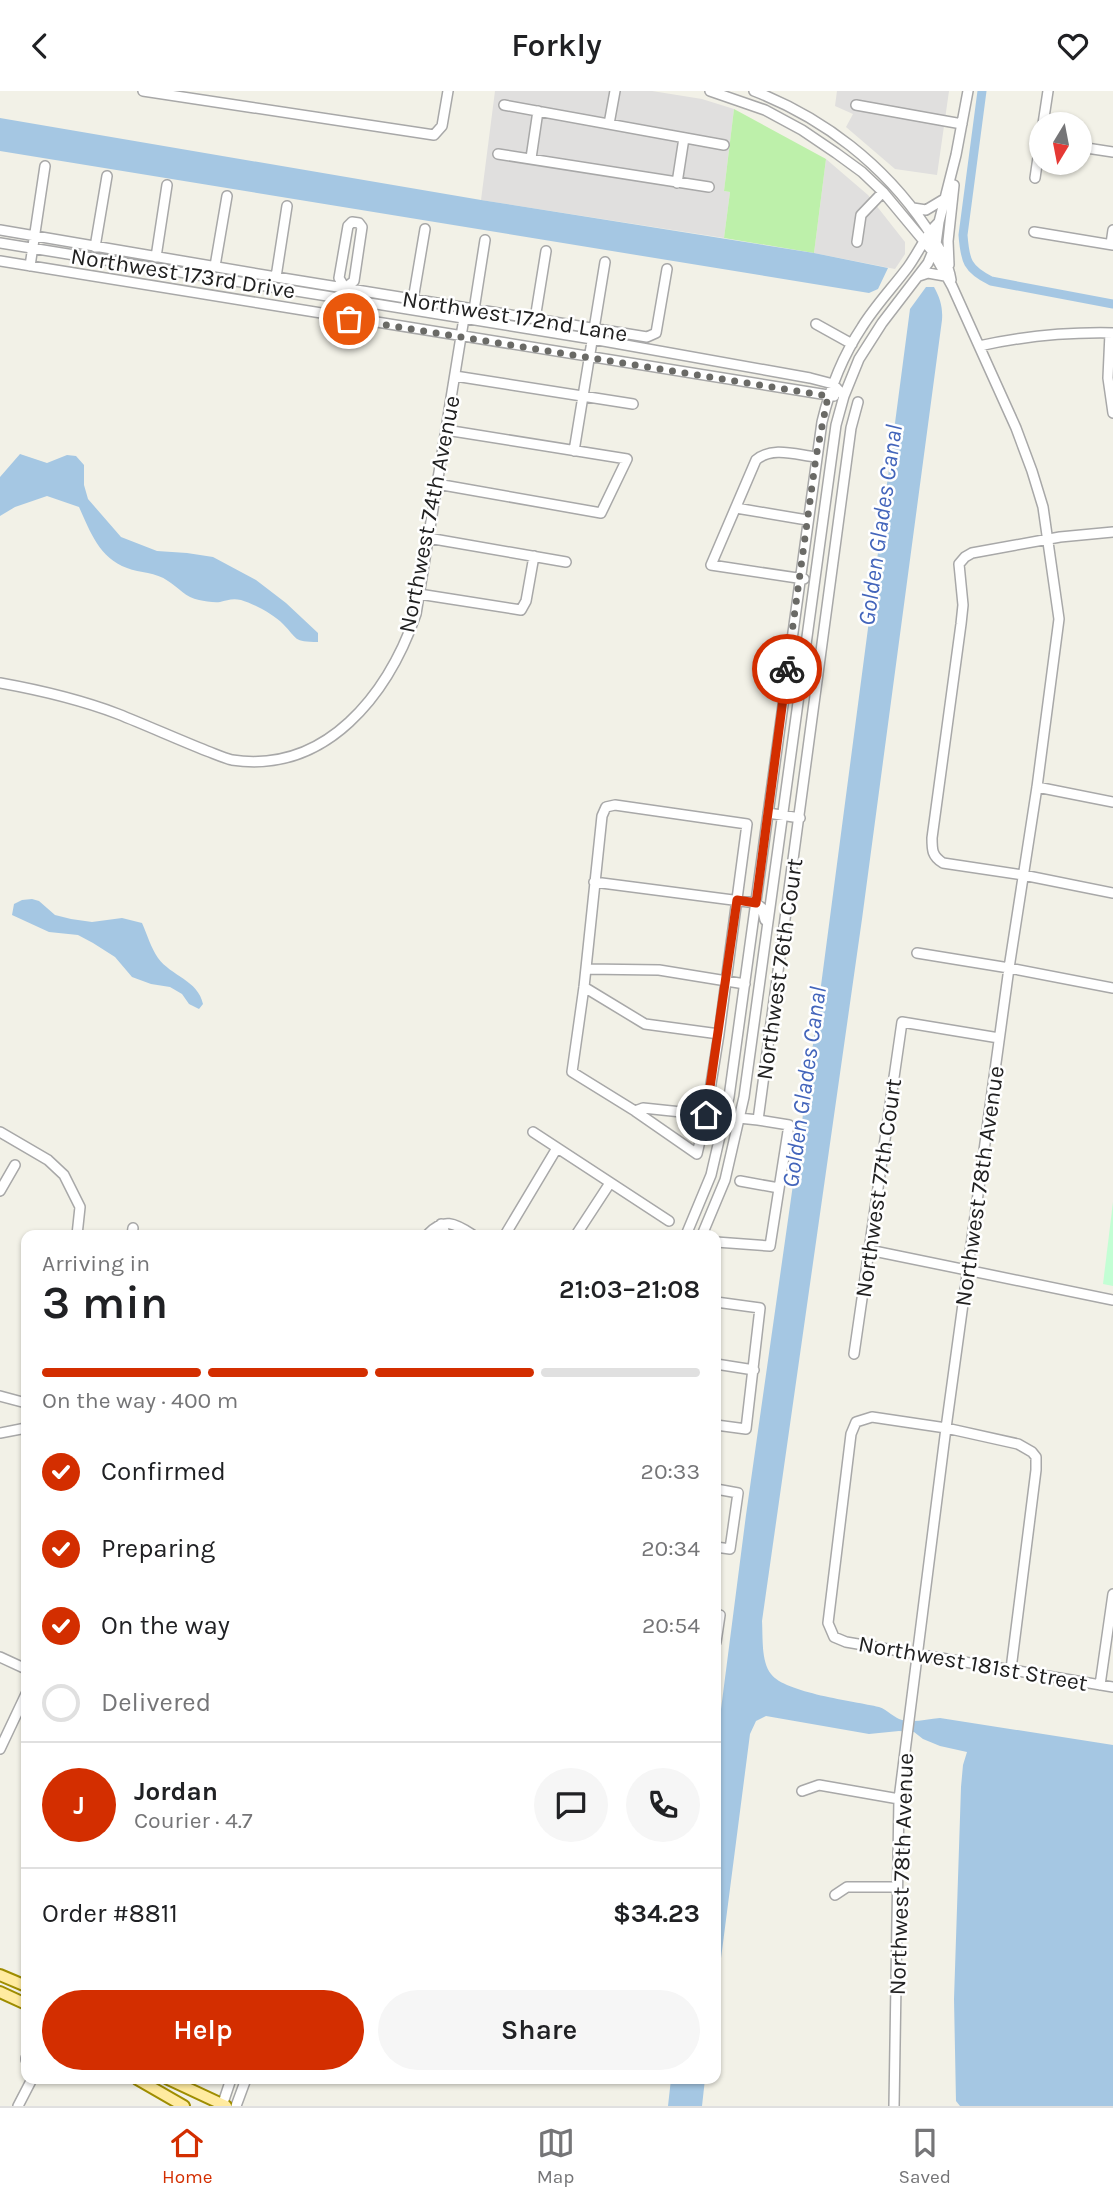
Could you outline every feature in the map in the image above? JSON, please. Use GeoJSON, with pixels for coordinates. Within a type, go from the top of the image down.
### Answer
{"type":"FeatureCollection","features":[{"type":"Feature","properties":{"kind":"main road"},"geometry":{"type":"LineString","coordinates":[[0,1975],[21,1984]]}},
{"type":"Feature","properties":{"kind":"main road"},"geometry":{"type":"LineString","coordinates":[[0,1992],[21,2002]]}},
{"type":"Feature","properties":{"kind":"main road"},"geometry":{"type":"LineString","coordinates":[[146,2084],[184,2106]]}},
{"type":"Feature","properties":{"kind":"main road"},"geometry":{"type":"LineString","coordinates":[[179,2084],[223,2105]]}},
{"type":"Feature","properties":{"kind":"street"},"geometry":{"type":"LineString","coordinates":[[143,91],[433,135],[442,126],[448,91]]}},
{"type":"Feature","properties":{"kind":"street"},"geometry":{"type":"LineString","coordinates":[[610,124],[615,91]]}},
{"type":"Feature","properties":{"kind":"street"},"geometry":{"type":"LineString","coordinates":[[710,91],[765,110],[802,129],[862,172],[913,227],[926,236]]}},
{"type":"Feature","properties":{"kind":"street"},"geometry":{"type":"LineString","coordinates":[[754,91],[793,108],[843,140],[888,180],[912,208],[926,236]]}},
{"type":"Feature","properties":{"kind":"street"},"geometry":{"type":"LineString","coordinates":[[704,1230],[725,1179],[740,1119],[836,425],[853,372],[873,335],[919,276],[935,248],[968,91]]}},
{"type":"Feature","properties":{"kind":"street"},"geometry":{"type":"LineString","coordinates":[[1045,112],[1048,91]]}},
{"type":"Feature","properties":{"kind":"street"},"geometry":{"type":"LineString","coordinates":[[504,105],[724,145]]}},
{"type":"Feature","properties":{"kind":"street"},"geometry":{"type":"LineString","coordinates":[[856,105],[962,124]]}},
{"type":"Feature","properties":{"kind":"street"},"geometry":{"type":"LineString","coordinates":[[531,158],[538,111]]}},
{"type":"Feature","properties":{"kind":"street"},"geometry":{"type":"LineString","coordinates":[[677,183],[684,138]]}},
{"type":"Feature","properties":{"kind":"street"},"geometry":{"type":"LineString","coordinates":[[1092,148],[1113,152]]}},
{"type":"Feature","properties":{"kind":"street"},"geometry":{"type":"LineString","coordinates":[[498,153],[709,187]]}},
{"type":"Feature","properties":{"kind":"street"},"geometry":{"type":"LineString","coordinates":[[919,276],[947,272],[956,155]]}},
{"type":"Feature","properties":{"kind":"street"},"geometry":{"type":"LineString","coordinates":[[30,266],[45,166]]}},
{"type":"Feature","properties":{"kind":"street"},"geometry":{"type":"LineString","coordinates":[[95,247],[107,177]]}},
{"type":"Feature","properties":{"kind":"street"},"geometry":{"type":"LineString","coordinates":[[156,257],[167,185]]}},
{"type":"Feature","properties":{"kind":"street"},"geometry":{"type":"LineString","coordinates":[[857,242],[861,215],[883,193]]}},
{"type":"Feature","properties":{"kind":"street"},"geometry":{"type":"LineString","coordinates":[[215,267],[227,196]]}},
{"type":"Feature","properties":{"kind":"street"},"geometry":{"type":"LineString","coordinates":[[912,208],[926,210],[946,198]]}},
{"type":"Feature","properties":{"kind":"street"},"geometry":{"type":"LineString","coordinates":[[276,277],[287,206]]}},
{"type":"Feature","properties":{"kind":"street"},"geometry":{"type":"LineString","coordinates":[[341,317],[345,288],[339,278],[348,226],[352,222],[359,223],[362,227],[354,281],[345,288]]}},
{"type":"Feature","properties":{"kind":"street"},"geometry":{"type":"LineString","coordinates":[[688,1230],[711,1175],[726,1117],[807,520],[828,396],[852,344],[910,264],[926,236],[939,222]]}},
{"type":"Feature","properties":{"kind":"street"},"geometry":{"type":"LineString","coordinates":[[910,264],[915,249],[913,227]]}},
{"type":"Feature","properties":{"kind":"street"},"geometry":{"type":"LineString","coordinates":[[413,300],[425,229]]}},
{"type":"Feature","properties":{"kind":"street","name":"Northwest 172nd Lane"},"geometry":{"type":"LineString","coordinates":[[0,230],[535,319],[593,334],[647,337],[656,333],[667,269]]}},
{"type":"Feature","properties":{"kind":"street"},"geometry":{"type":"LineString","coordinates":[[1034,232],[1112,245],[1113,230]]}},
{"type":"Feature","properties":{"kind":"street","name":"Northwest 78th Avenue"},"geometry":{"type":"LineString","coordinates":[[894,2106],[899,1799],[946,1428],[1059,619],[1043,507],[1028,460],[947,272],[926,236]]}},
{"type":"Feature","properties":{"kind":"street"},"geometry":{"type":"LineString","coordinates":[[474,310],[485,240]]}},
{"type":"Feature","properties":{"kind":"street","name":"Northwest 173rd Drive"},"geometry":{"type":"LineString","coordinates":[[0,243],[464,318],[593,334],[833,384]]}},
{"type":"Feature","properties":{"kind":"street"},"geometry":{"type":"LineString","coordinates":[[535,319],[546,251]]}},
{"type":"Feature","properties":{"kind":"street","name":"Northwest 173rd Drive"},"geometry":{"type":"LineString","coordinates":[[0,261],[828,396],[844,396]]}},
{"type":"Feature","properties":{"kind":"street"},"geometry":{"type":"LineString","coordinates":[[574,450],[605,262]]}},
{"type":"Feature","properties":{"kind":"street","name":"Northwest 74th Avenue"},"geometry":{"type":"LineString","coordinates":[[0,683],[33,689],[116,713],[231,759],[288,759],[320,744],[340,730],[360,713],[389,673],[406,642],[416,614],[464,318]]}},
{"type":"Feature","properties":{"kind":"street"},"geometry":{"type":"LineString","coordinates":[[816,324],[852,344]]}},
{"type":"Feature","properties":{"kind":"street"},"geometry":{"type":"LineString","coordinates":[[979,346],[1055,333],[1112,333],[1108,378],[1113,413]]}},
{"type":"Feature","properties":{"kind":"street"},"geometry":{"type":"LineString","coordinates":[[455,376],[633,404]]}},
{"type":"Feature","properties":{"kind":"street"},"geometry":{"type":"LineString","coordinates":[[833,384],[844,396]]}},
{"type":"Feature","properties":{"kind":"street","name":"Northwest 76th Court"},"geometry":{"type":"LineString","coordinates":[[758,1120],[851,428],[858,402]]}},
{"type":"Feature","properties":{"kind":"street"},"geometry":{"type":"LineString","coordinates":[[836,425],[851,428]]}},
{"type":"Feature","properties":{"kind":"street"},"geometry":{"type":"LineString","coordinates":[[437,484],[601,513],[626,459],[446,430]]}},
{"type":"Feature","properties":{"kind":"street"},"geometry":{"type":"LineString","coordinates":[[814,581],[711,565],[756,460],[763,454],[772,452],[816,457]]}},
{"type":"Feature","properties":{"kind":"street"},"geometry":{"type":"LineString","coordinates":[[736,508],[807,520]]}},
{"type":"Feature","properties":{"kind":"street"},"geometry":{"type":"LineString","coordinates":[[1113,532],[1049,539],[972,553],[959,564],[962,614],[932,838],[935,858],[943,863],[1113,893]]}},
{"type":"Feature","properties":{"kind":"street"},"geometry":{"type":"LineString","coordinates":[[428,538],[566,562]]}},
{"type":"Feature","properties":{"kind":"street"},"geometry":{"type":"LineString","coordinates":[[419,594],[522,610],[534,556]]}},
{"type":"Feature","properties":{"kind":"street"},"geometry":{"type":"LineString","coordinates":[[1037,787],[1113,802]]}},
{"type":"Feature","properties":{"kind":"street"},"geometry":{"type":"LineString","coordinates":[[615,805],[747,824],[737,900],[719,1034],[697,1154],[572,1072],[584,988],[602,816],[606,807],[615,805]]}},
{"type":"Feature","properties":{"kind":"street"},"geometry":{"type":"LineString","coordinates":[[768,813],[800,818]]}},
{"type":"Feature","properties":{"kind":"street"},"geometry":{"type":"LineString","coordinates":[[594,882],[760,904],[766,929]]}},
{"type":"Feature","properties":{"kind":"street"},"geometry":{"type":"LineString","coordinates":[[917,953],[1113,988]]}},
{"type":"Feature","properties":{"kind":"street"},"geometry":{"type":"LineString","coordinates":[[586,969],[659,970],[745,984]]}},
{"type":"Feature","properties":{"kind":"street"},"geometry":{"type":"LineString","coordinates":[[584,988],[645,1024],[719,1034]]}},
{"type":"Feature","properties":{"kind":"street","name":"Northwest 77th Court"},"geometry":{"type":"LineString","coordinates":[[854,1354],[902,1022],[999,1038]]}},
{"type":"Feature","properties":{"kind":"street"},"geometry":{"type":"LineString","coordinates":[[635,1111],[643,1108],[789,1125],[770,1246],[721,1242]]}},
{"type":"Feature","properties":{"kind":"street"},"geometry":{"type":"LineString","coordinates":[[0,1132],[48,1160],[64,1175],[80,1207],[78,1230]]}},
{"type":"Feature","properties":{"kind":"street"},"geometry":{"type":"LineString","coordinates":[[533,1132],[669,1221]]}},
{"type":"Feature","properties":{"kind":"street"},"geometry":{"type":"LineString","coordinates":[[508,1230],[557,1148]]}},
{"type":"Feature","properties":{"kind":"street"},"geometry":{"type":"LineString","coordinates":[[0,1191],[15,1165]]}},
{"type":"Feature","properties":{"kind":"street"},"geometry":{"type":"LineString","coordinates":[[740,1181],[779,1188]]}},
{"type":"Feature","properties":{"kind":"street"},"geometry":{"type":"LineString","coordinates":[[579,1230],[610,1182]]}},
{"type":"Feature","properties":{"kind":"street"},"geometry":{"type":"LineString","coordinates":[[432,1230],[441,1224],[456,1224],[465,1230]]}},
{"type":"Feature","properties":{"kind":"street"},"geometry":{"type":"LineString","coordinates":[[441,1224],[444,1230]]}},
{"type":"Feature","properties":{"kind":"street"},"geometry":{"type":"LineString","coordinates":[[869,1250],[1113,1300]]}},
{"type":"Feature","properties":{"kind":"street"},"geometry":{"type":"LineString","coordinates":[[721,1302],[760,1308],[746,1429],[721,1426]]}},
{"type":"Feature","properties":{"kind":"street"},"geometry":{"type":"LineString","coordinates":[[721,1365],[754,1370]]}},
{"type":"Feature","properties":{"kind":"street"},"geometry":{"type":"LineString","coordinates":[[0,1396],[21,1402]]}},
{"type":"Feature","properties":{"kind":"street","name":"Northwest 181st Street"},"geometry":{"type":"LineString","coordinates":[[946,1428],[872,1417],[856,1422],[851,1434],[828,1623],[834,1637],[846,1642],[1113,1687]]}},
{"type":"Feature","properties":{"kind":"street"},"geometry":{"type":"LineString","coordinates":[[946,1428],[1018,1444],[1026,1447],[1036,1457],[1011,1669]]}},
{"type":"Feature","properties":{"kind":"street"},"geometry":{"type":"LineString","coordinates":[[0,1433],[21,1430]]}},
{"type":"Feature","properties":{"kind":"street"},"geometry":{"type":"LineString","coordinates":[[721,1490],[738,1493],[730,1549],[721,1548]]}},
{"type":"Feature","properties":{"kind":"street"},"geometry":{"type":"LineString","coordinates":[[1100,1685],[1113,1594]]}},
{"type":"Feature","properties":{"kind":"street"},"geometry":{"type":"LineString","coordinates":[[0,1657],[21,1667]]}},
{"type":"Feature","properties":{"kind":"street"},"geometry":{"type":"LineString","coordinates":[[0,1749],[21,1705]]}},
{"type":"Feature","properties":{"kind":"street"},"geometry":{"type":"LineString","coordinates":[[802,1791],[819,1785],[899,1799]]}},
{"type":"Feature","properties":{"kind":"street"},"geometry":{"type":"LineString","coordinates":[[835,1895],[847,1887],[897,1887]]}},
{"type":"Feature","properties":{"kind":"street"},"geometry":{"type":"LineString","coordinates":[[18,2106],[29,2084]]}},
{"type":"Feature","properties":{"kind":"street"},"geometry":{"type":"LineString","coordinates":[[223,2105],[229,2084]]}},
{"type":"Feature","properties":{"kind":"street"},"geometry":{"type":"LineString","coordinates":[[236,2106],[244,2084]]}},
{"type":"Feature","properties":{"kind":"shaded area"},"geometry":{"type":"Polygon","coordinates":[[[495,91],[652,91],[702,99],[734,109],[724,191],[730,192],[724,238],[481,200],[495,91]]]}},
{"type":"Feature","properties":{"kind":"shaded area"},"geometry":{"type":"Polygon","coordinates":[[[837,91],[949,91],[937,175],[895,169],[846,127],[853,114],[835,106],[837,91]]]}},
{"type":"Feature","properties":{"kind":"shaded area"},"geometry":{"type":"Polygon","coordinates":[[[826,159],[868,195],[905,242],[905,254],[895,269],[814,253],[826,159]]]}},
{"type":"Feature","properties":{"kind":"green space"},"geometry":{"type":"Polygon","coordinates":[[[734,109],[826,159],[814,253],[724,238],[730,192],[724,191],[734,109]]]}},
{"type":"Feature","properties":{"kind":"green space"},"geometry":{"type":"Polygon","coordinates":[[[1113,1202],[1113,1286],[1103,1284],[1113,1202]]]}},
{"type":"Feature","properties":{"kind":"water"},"geometry":{"type":"Polygon","coordinates":[[[0,118],[481,200],[814,253],[888,268],[878,289],[869,293],[0,151],[0,118]]]}},
{"type":"Feature","properties":{"kind":"water"},"geometry":{"type":"Polygon","coordinates":[[[926,287],[934,287],[942,320],[862,919],[762,1621],[763,1649],[768,1669],[779,1681],[805,1691],[879,1707],[902,1720],[940,1718],[1113,1745],[1113,2106],[960,2106],[956,2101],[954,1999],[961,1787],[967,1752],[940,1746],[914,1732],[869,1734],[766,1716],[756,1721],[750,1734],[721,1958],[721,1709],[817,1016],[910,309],[926,287]]]}},
{"type":"Feature","properties":{"kind":"water"},"geometry":{"type":"Polygon","coordinates":[[[20,454],[47,463],[67,455],[76,456],[84,465],[84,485],[88,499],[121,537],[157,551],[213,557],[256,580],[286,603],[318,633],[318,642],[297,639],[274,617],[246,602],[238,599],[215,602],[194,599],[163,578],[117,563],[102,551],[79,507],[47,496],[15,507],[0,516],[0,477],[20,454]]]}},
{"type":"Feature","properties":{"kind":"water"},"geometry":{"type":"Polygon","coordinates":[[[32,899],[39,901],[55,915],[71,919],[92,922],[122,918],[142,923],[158,958],[196,989],[203,1004],[199,1009],[170,987],[132,977],[115,957],[78,935],[49,932],[12,915],[14,904],[32,899]]]}},
{"type":"Feature","properties":{"kind":"water"},"geometry":{"type":"Polygon","coordinates":[[[670,2084],[704,2084],[702,2106],[668,2106],[670,2084]]]}},
{"type":"Feature","properties":{"kind":"waterway"},"geometry":{"type":"LineString","coordinates":[[982,91],[963,235],[965,251],[972,268],[991,281],[1113,304]]}},
{"type":"Feature","properties":{"kind":"way so far"},"geometry":{"type":"LineString","coordinates":[[349,319],[828,396],[816,457],[787,669]]}},
{"type":"Feature","properties":{"kind":"route"},"geometry":{"type":"LineString","coordinates":[[706,1115],[737,900],[756,903],[787,669]]}},
{"type":"Feature","properties":{"kind":"water label","name":"Golden Glades Canal"},"geometry":{"type":"Point","coordinates":[880,525]}},
{"type":"Feature","properties":{"kind":"water label","name":"Golden Glades Canal"},"geometry":{"type":"Point","coordinates":[804,1087]}}]}
